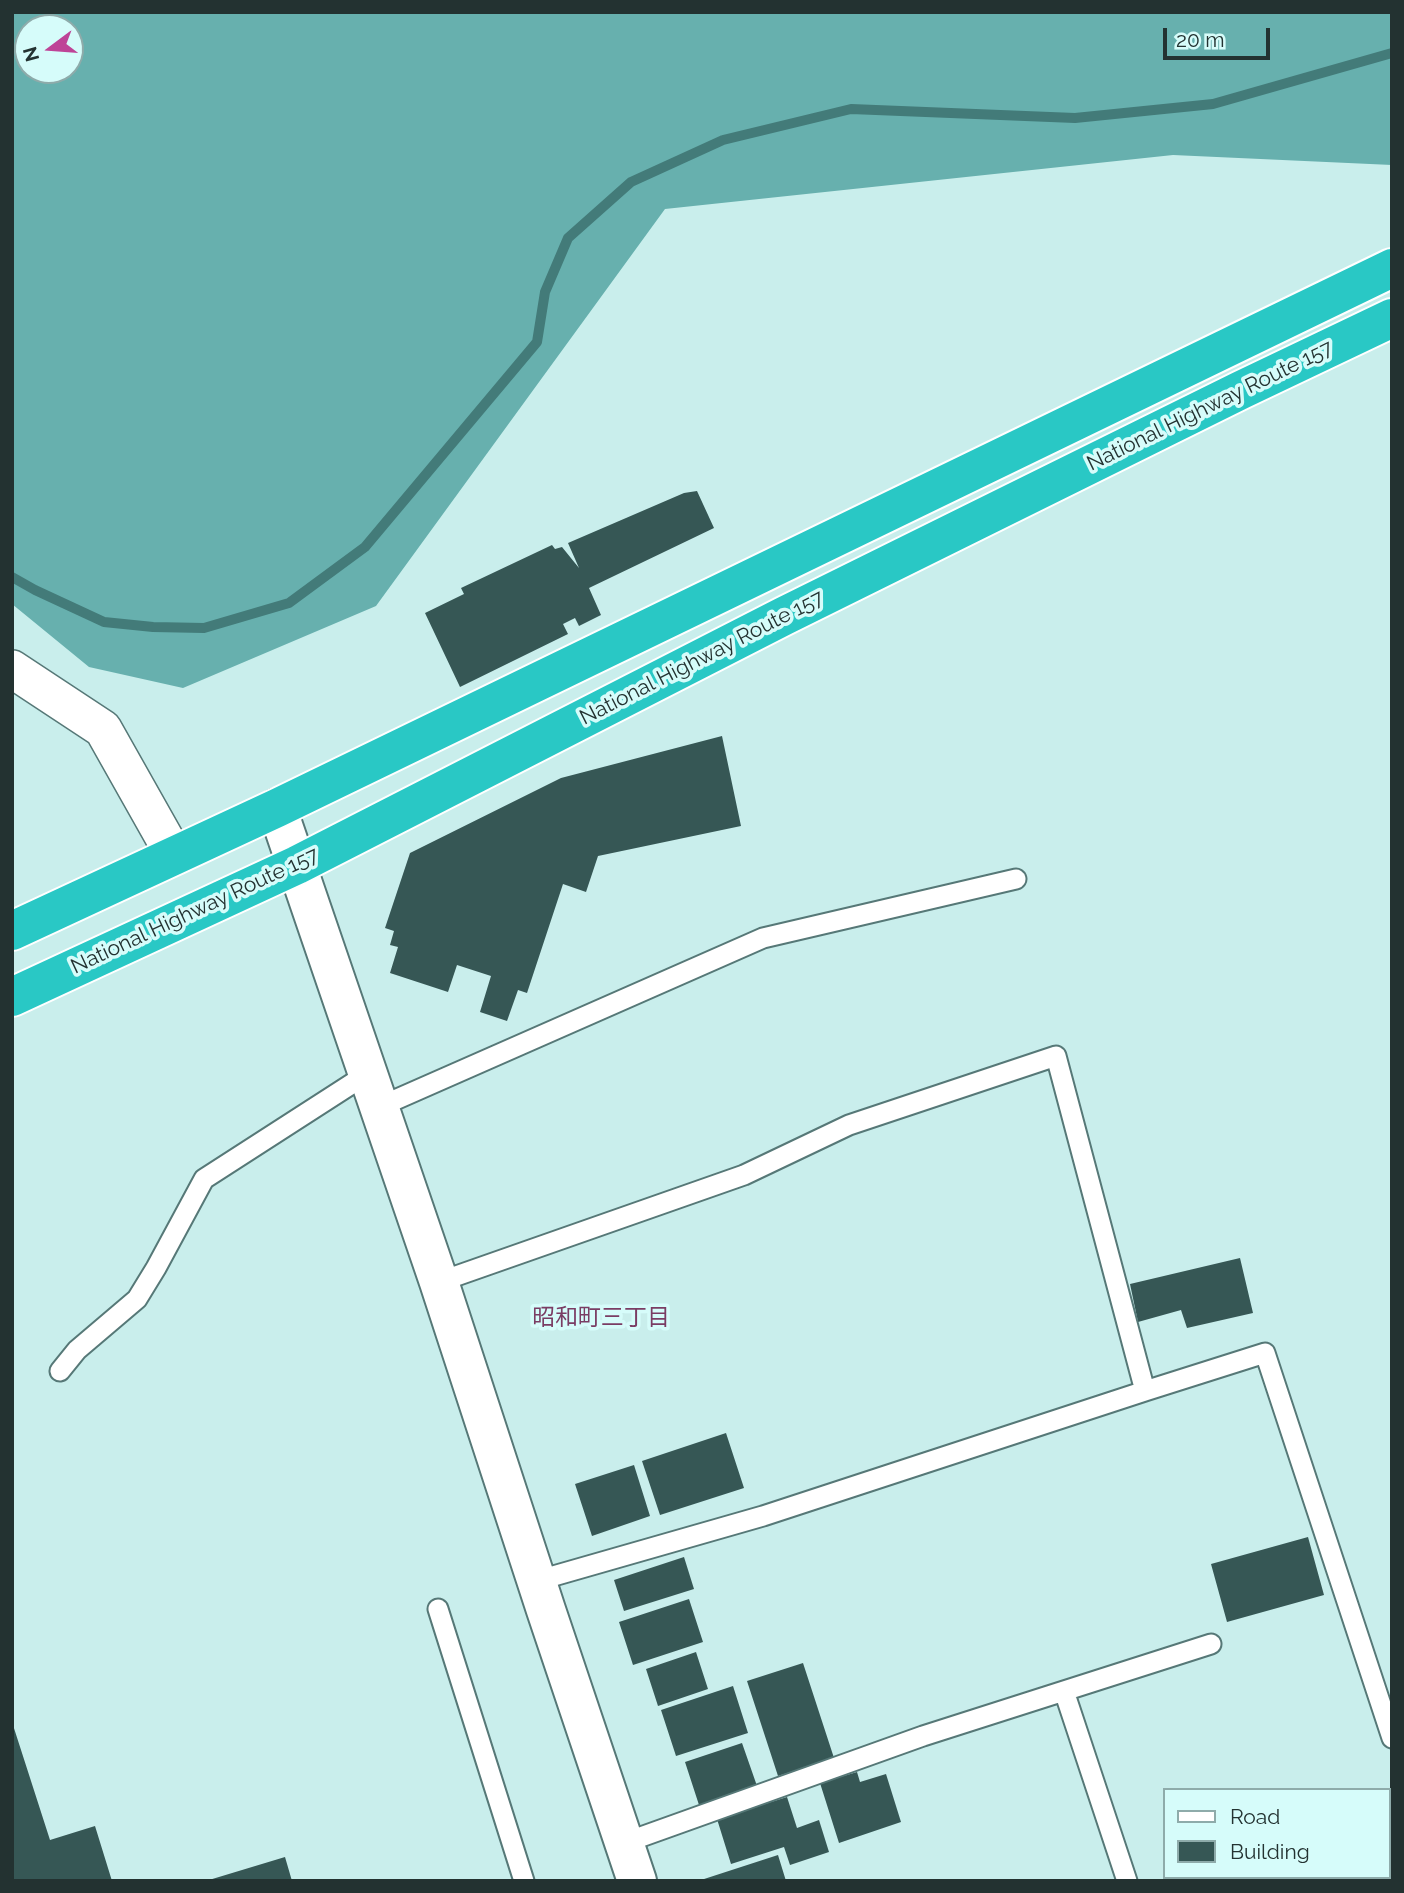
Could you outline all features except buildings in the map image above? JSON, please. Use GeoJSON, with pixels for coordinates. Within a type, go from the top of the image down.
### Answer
{"type":"FeatureCollection","features":[{"type":"Feature","properties":{"kind":"highway"},"geometry":{"type":"LineString","coordinates":[[12,931],[277,808],[1392,268]]}},
{"type":"Feature","properties":{"kind":"highway","name":"National Highway Route 157"},"geometry":{"type":"LineString","coordinates":[[12,996],[297,865],[783,616],[1392,318]]}},
{"type":"Feature","properties":{"kind":"street"},"geometry":{"type":"LineString","coordinates":[[12,669],[103,729],[174,855]]}},
{"type":"Feature","properties":{"kind":"street"},"geometry":{"type":"LineString","coordinates":[[277,808],[439,1282],[637,1881]]}},
{"type":"Feature","properties":{"kind":"lane"},"geometry":{"type":"LineString","coordinates":[[60,1371],[77,1350],[137,1299],[204,1179],[373,1090],[762,938],[1016,879]]}},
{"type":"Feature","properties":{"kind":"lane"},"geometry":{"type":"LineString","coordinates":[[439,1282],[744,1175],[849,1125],[1056,1056],[1144,1391]]}},
{"type":"Feature","properties":{"kind":"lane"},"geometry":{"type":"LineString","coordinates":[[536,1581],[763,1516],[1265,1353],[1392,1738]]}},
{"type":"Feature","properties":{"kind":"lane"},"geometry":{"type":"LineString","coordinates":[[438,1609],[524,1881]]}},
{"type":"Feature","properties":{"kind":"lane"},"geometry":{"type":"LineString","coordinates":[[624,1843],[923,1736],[1211,1644]]}},
{"type":"Feature","properties":{"kind":"lane"},"geometry":{"type":"LineString","coordinates":[[1064,1691],[1127,1881]]}},
{"type":"Feature","properties":{"kind":"shaded area"},"geometry":{"type":"Polygon","coordinates":[[[12,12],[1392,12],[1392,165],[1173,155],[665,209],[376,606],[183,688],[89,667],[12,604],[12,12]]]}},
{"type":"Feature","properties":{"kind":"waterway"},"geometry":{"type":"LineString","coordinates":[[12,577],[104,622],[153,627],[204,628],[289,603],[365,547],[537,342],[545,292],[568,238],[631,182],[723,140],[851,109],[1075,118],[1213,104],[1392,53]]}},
{"type":"Feature","properties":{"kind":"district","name":"昭和町三丁目"},"geometry":{"type":"Point","coordinates":[601,1318]}}]}
